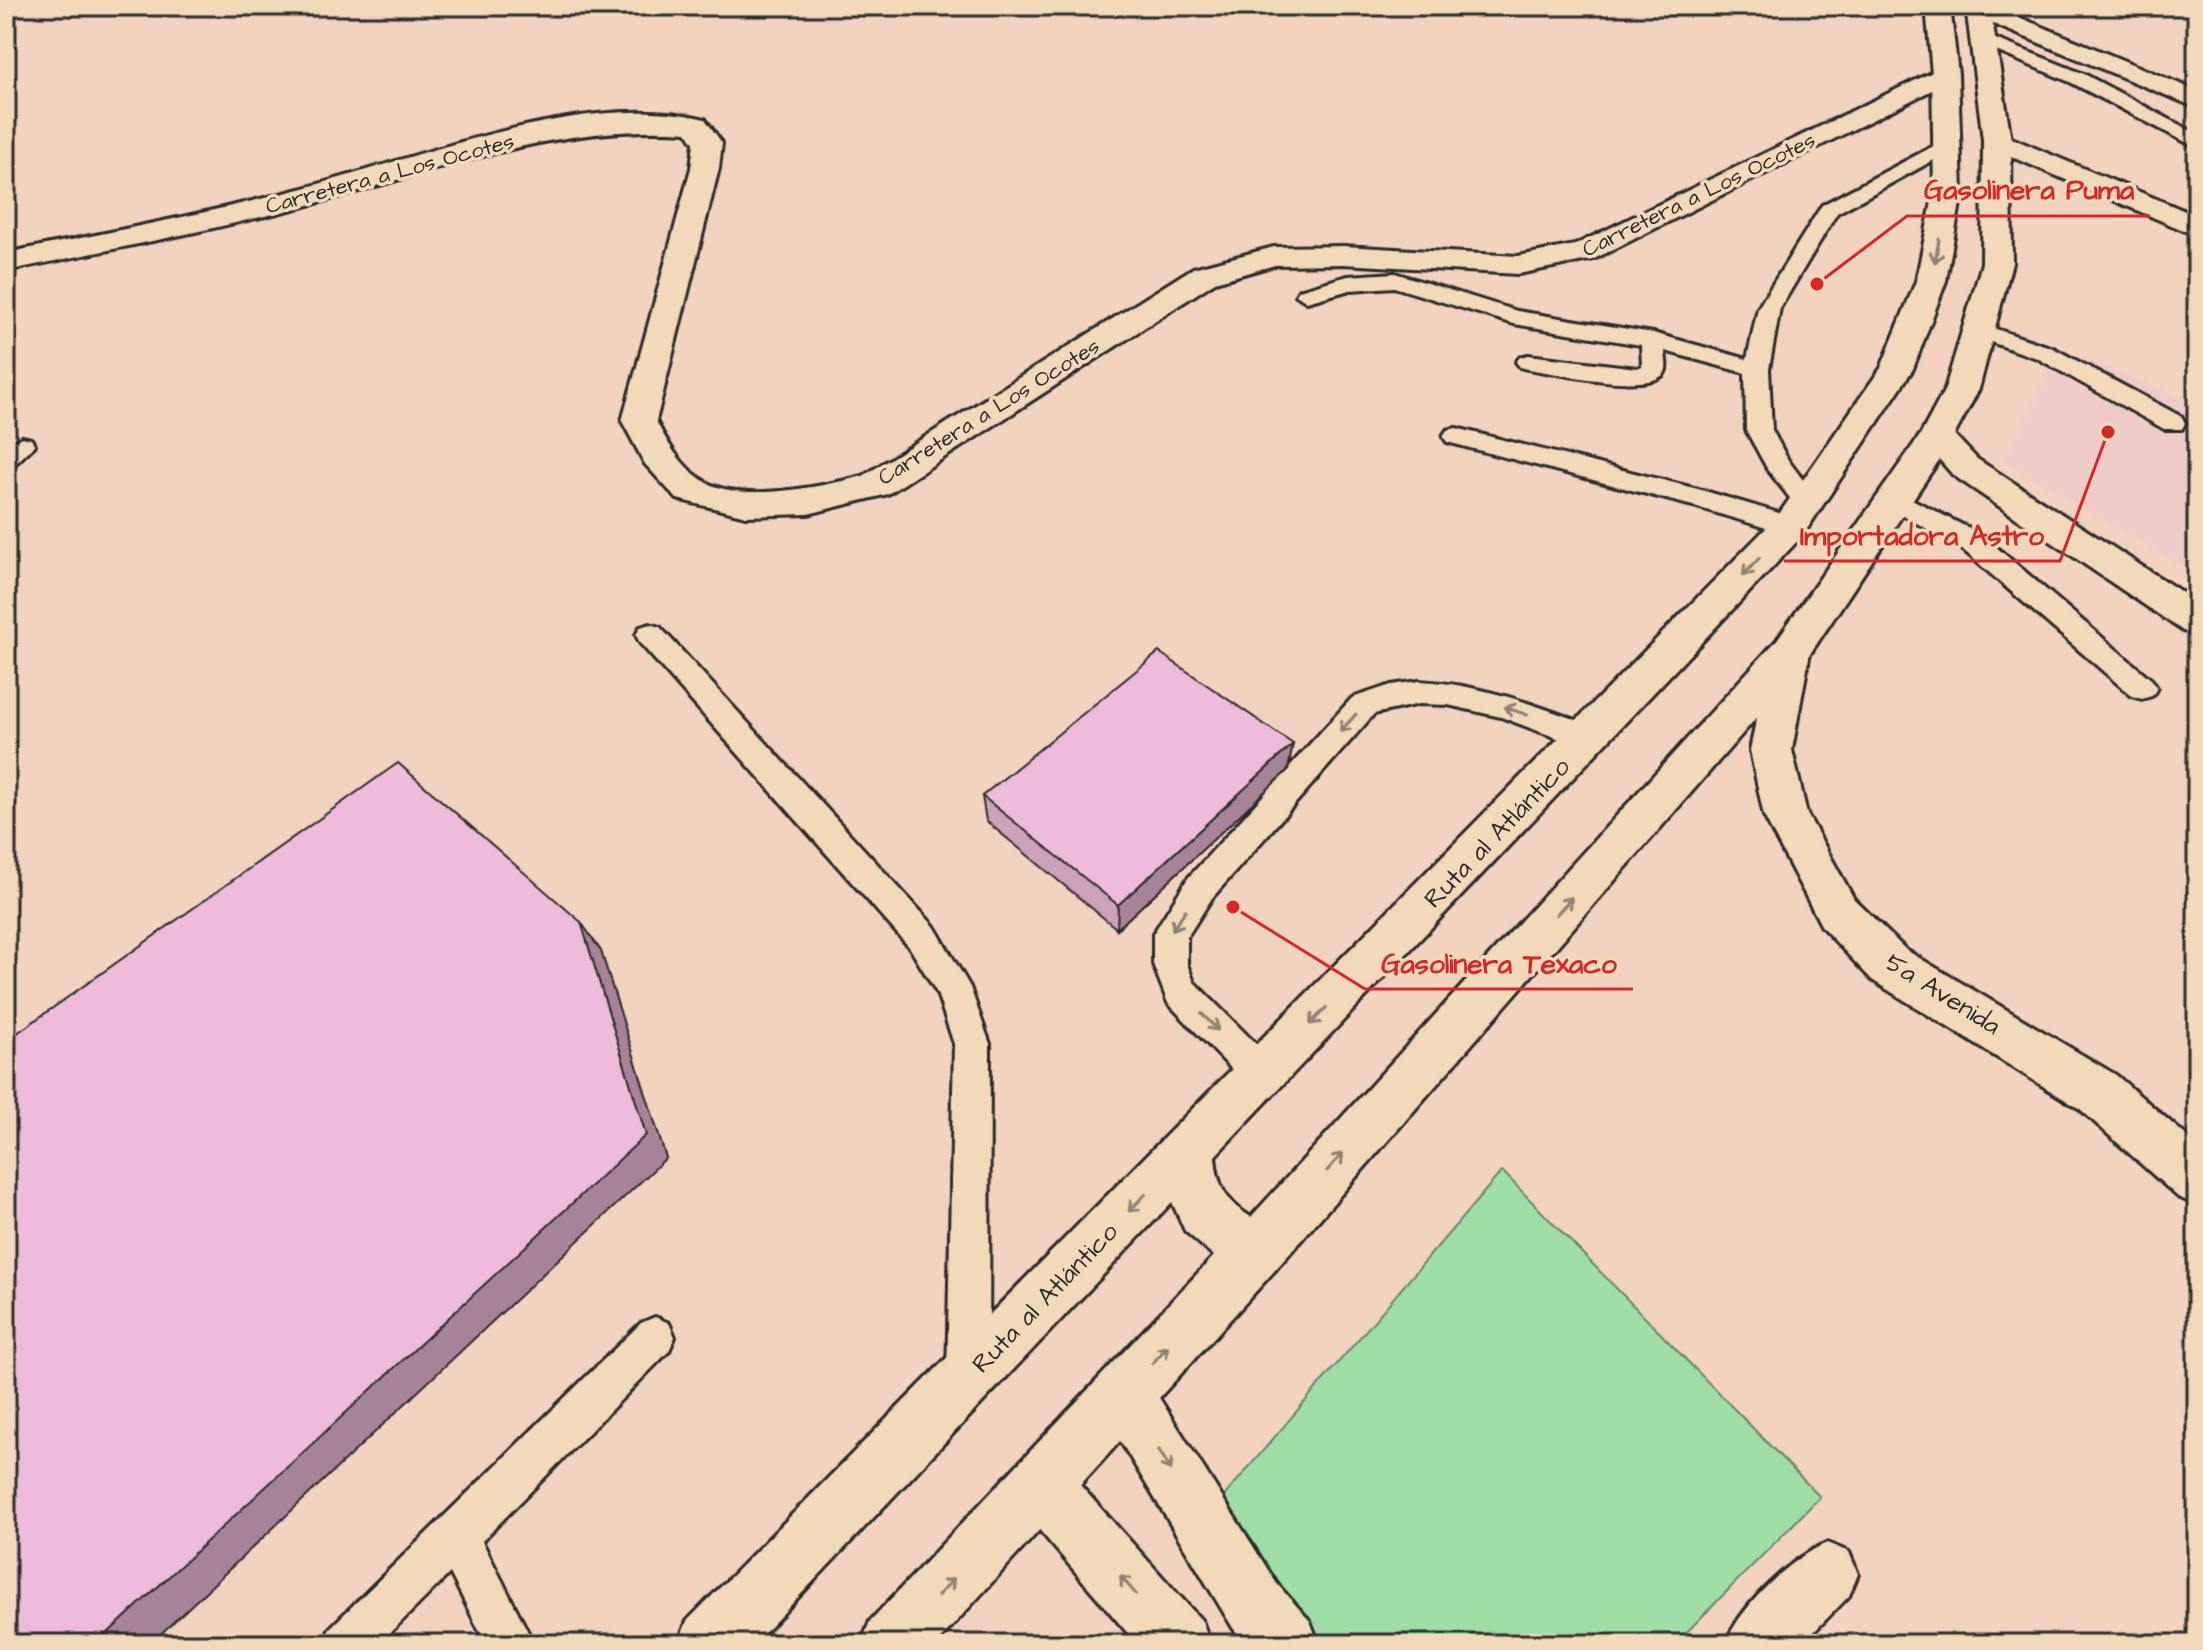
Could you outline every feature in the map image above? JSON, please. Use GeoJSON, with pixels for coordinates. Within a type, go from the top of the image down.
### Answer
{"type":"FeatureCollection","features":[{"type":"Feature","properties":{"kind":"main road","name":"Ruta al Atlántico"},"geometry":{"type":"LineString","coordinates":[[710,1644],[1589,738],[1798,513],[1897,369],[1931,281],[1948,192],[1945,74],[1977,13]]}},
{"type":"Feature","properties":{"kind":"main road"},"geometry":{"type":"LineString","coordinates":[[1977,13],[2197,84]]}},
{"type":"Feature","properties":{"kind":"main road"},"geometry":{"type":"LineString","coordinates":[[1977,13],[2197,100]]}},
{"type":"Feature","properties":{"kind":"main road"},"geometry":{"type":"LineString","coordinates":[[893,1644],[1257,1250],[1790,652],[1896,500],[1937,437],[1962,389],[1997,263],[1997,140],[1977,13]]}},
{"type":"Feature","properties":{"kind":"main road","name":"Carretera a Los Ocotes"},"geometry":{"type":"LineString","coordinates":[[6,262],[225,217],[510,141],[600,122],[653,119],[695,125],[708,143],[705,168],[639,421],[657,456],[690,490],[746,504],[808,502],[875,485],[1204,275],[1274,256],[1343,255],[1518,265],[1583,253],[1945,74]]}},
{"type":"Feature","properties":{"kind":"main road"},"geometry":{"type":"LineString","coordinates":[[1997,140],[2197,227]]}},
{"type":"Feature","properties":{"kind":"main road"},"geometry":{"type":"LineString","coordinates":[[1937,437],[1965,467],[2197,621]]}},
{"type":"Feature","properties":{"kind":"main road","name":"5a Avenida"},"geometry":{"type":"LineString","coordinates":[[1790,652],[1771,750],[1786,816],[1838,913],[1889,965],[2098,1092],[2197,1179]]}},
{"type":"Feature","properties":{"kind":"main road"},"geometry":{"type":"LineString","coordinates":[[1189,1149],[1189,1185],[1205,1216],[1223,1233],[1257,1250]]}},
{"type":"Feature","properties":{"kind":"main road"},"geometry":{"type":"LineString","coordinates":[[1124,1394],[1279,1641]]}},
{"type":"Feature","properties":{"kind":"main road"},"geometry":{"type":"LineString","coordinates":[[1040,1485],[1179,1644]]}},
{"type":"Feature","properties":{"kind":"main road"},"geometry":{"type":"LineString","coordinates":[[1757,1644],[1827,1574]]}},
{"type":"Feature","properties":{"kind":"lane"},"geometry":{"type":"LineString","coordinates":[[1977,13],[2077,78],[2197,142]]}},
{"type":"Feature","properties":{"kind":"lane"},"geometry":{"type":"LineString","coordinates":[[1798,513],[1759,430],[1757,369],[1769,308],[1829,209],[1947,145]]}},
{"type":"Feature","properties":{"kind":"lane"},"geometry":{"type":"LineString","coordinates":[[1307,295],[1348,283],[1395,280],[1514,317],[1653,340],[1757,369]]}},
{"type":"Feature","properties":{"kind":"lane"},"geometry":{"type":"LineString","coordinates":[[1978,330],[2045,353],[2173,423]]}},
{"type":"Feature","properties":{"kind":"lane"},"geometry":{"type":"LineString","coordinates":[[1528,362],[1640,376],[1654,370],[1653,340]]}},
{"type":"Feature","properties":{"kind":"lane"},"geometry":{"type":"LineString","coordinates":[[1456,436],[1698,498],[1798,513]]}},
{"type":"Feature","properties":{"kind":"lane"},"geometry":{"type":"LineString","coordinates":[[1896,500],[1972,542],[2142,688]]}},
{"type":"Feature","properties":{"kind":"lane"},"geometry":{"type":"LineString","coordinates":[[650,635],[912,925],[953,987],[972,1044],[968,1378]]}},
{"type":"Feature","properties":{"kind":"lane"},"geometry":{"type":"LineString","coordinates":[[1261,1074],[1180,992],[1170,964],[1170,934],[1200,888],[1363,706],[1383,697],[1416,691],[1468,697],[1510,708],[1589,738]]}},
{"type":"Feature","properties":{"kind":"lane"},"geometry":{"type":"LineString","coordinates":[[346,1644],[655,1337]]}},
{"type":"Feature","properties":{"kind":"lane"},"geometry":{"type":"LineString","coordinates":[[455,1536],[511,1644]]}},
{"type":"Feature","properties":{"kind":"shaded area"},"geometry":{"type":"Polygon","coordinates":[[[2048,345],[2197,403],[2197,575],[2003,461],[2039,395],[2048,345]]]}},
{"type":"Feature","properties":{"kind":"green space"},"geometry":{"type":"Polygon","coordinates":[[[1502,1171],[1820,1497],[1675,1644],[1241,1644],[1220,1609],[1207,1541],[1226,1494],[1502,1171]]]}},
{"type":"Feature","properties":{"kind":"building"},"geometry":{"type":"Polygon","coordinates":[[[1159,652],[1293,744],[1118,905],[982,796],[1159,652]]]}},
{"type":"Feature","properties":{"kind":"building"},"geometry":{"type":"Polygon","coordinates":[[[398,763],[581,922],[646,1135],[96,1644],[6,1644],[6,1041],[398,763]]]}},
{"type":"Feature","properties":{"kind":"place","name":"Gasolinera Puma"},"geometry":{"type":"Point","coordinates":[1817,284]}},
{"type":"Feature","properties":{"kind":"place","name":"Importadora Astro"},"geometry":{"type":"Point","coordinates":[2108,432]}},
{"type":"Feature","properties":{"kind":"place","name":"Gasolinera Texaco"},"geometry":{"type":"Point","coordinates":[1233,907]}}]}
